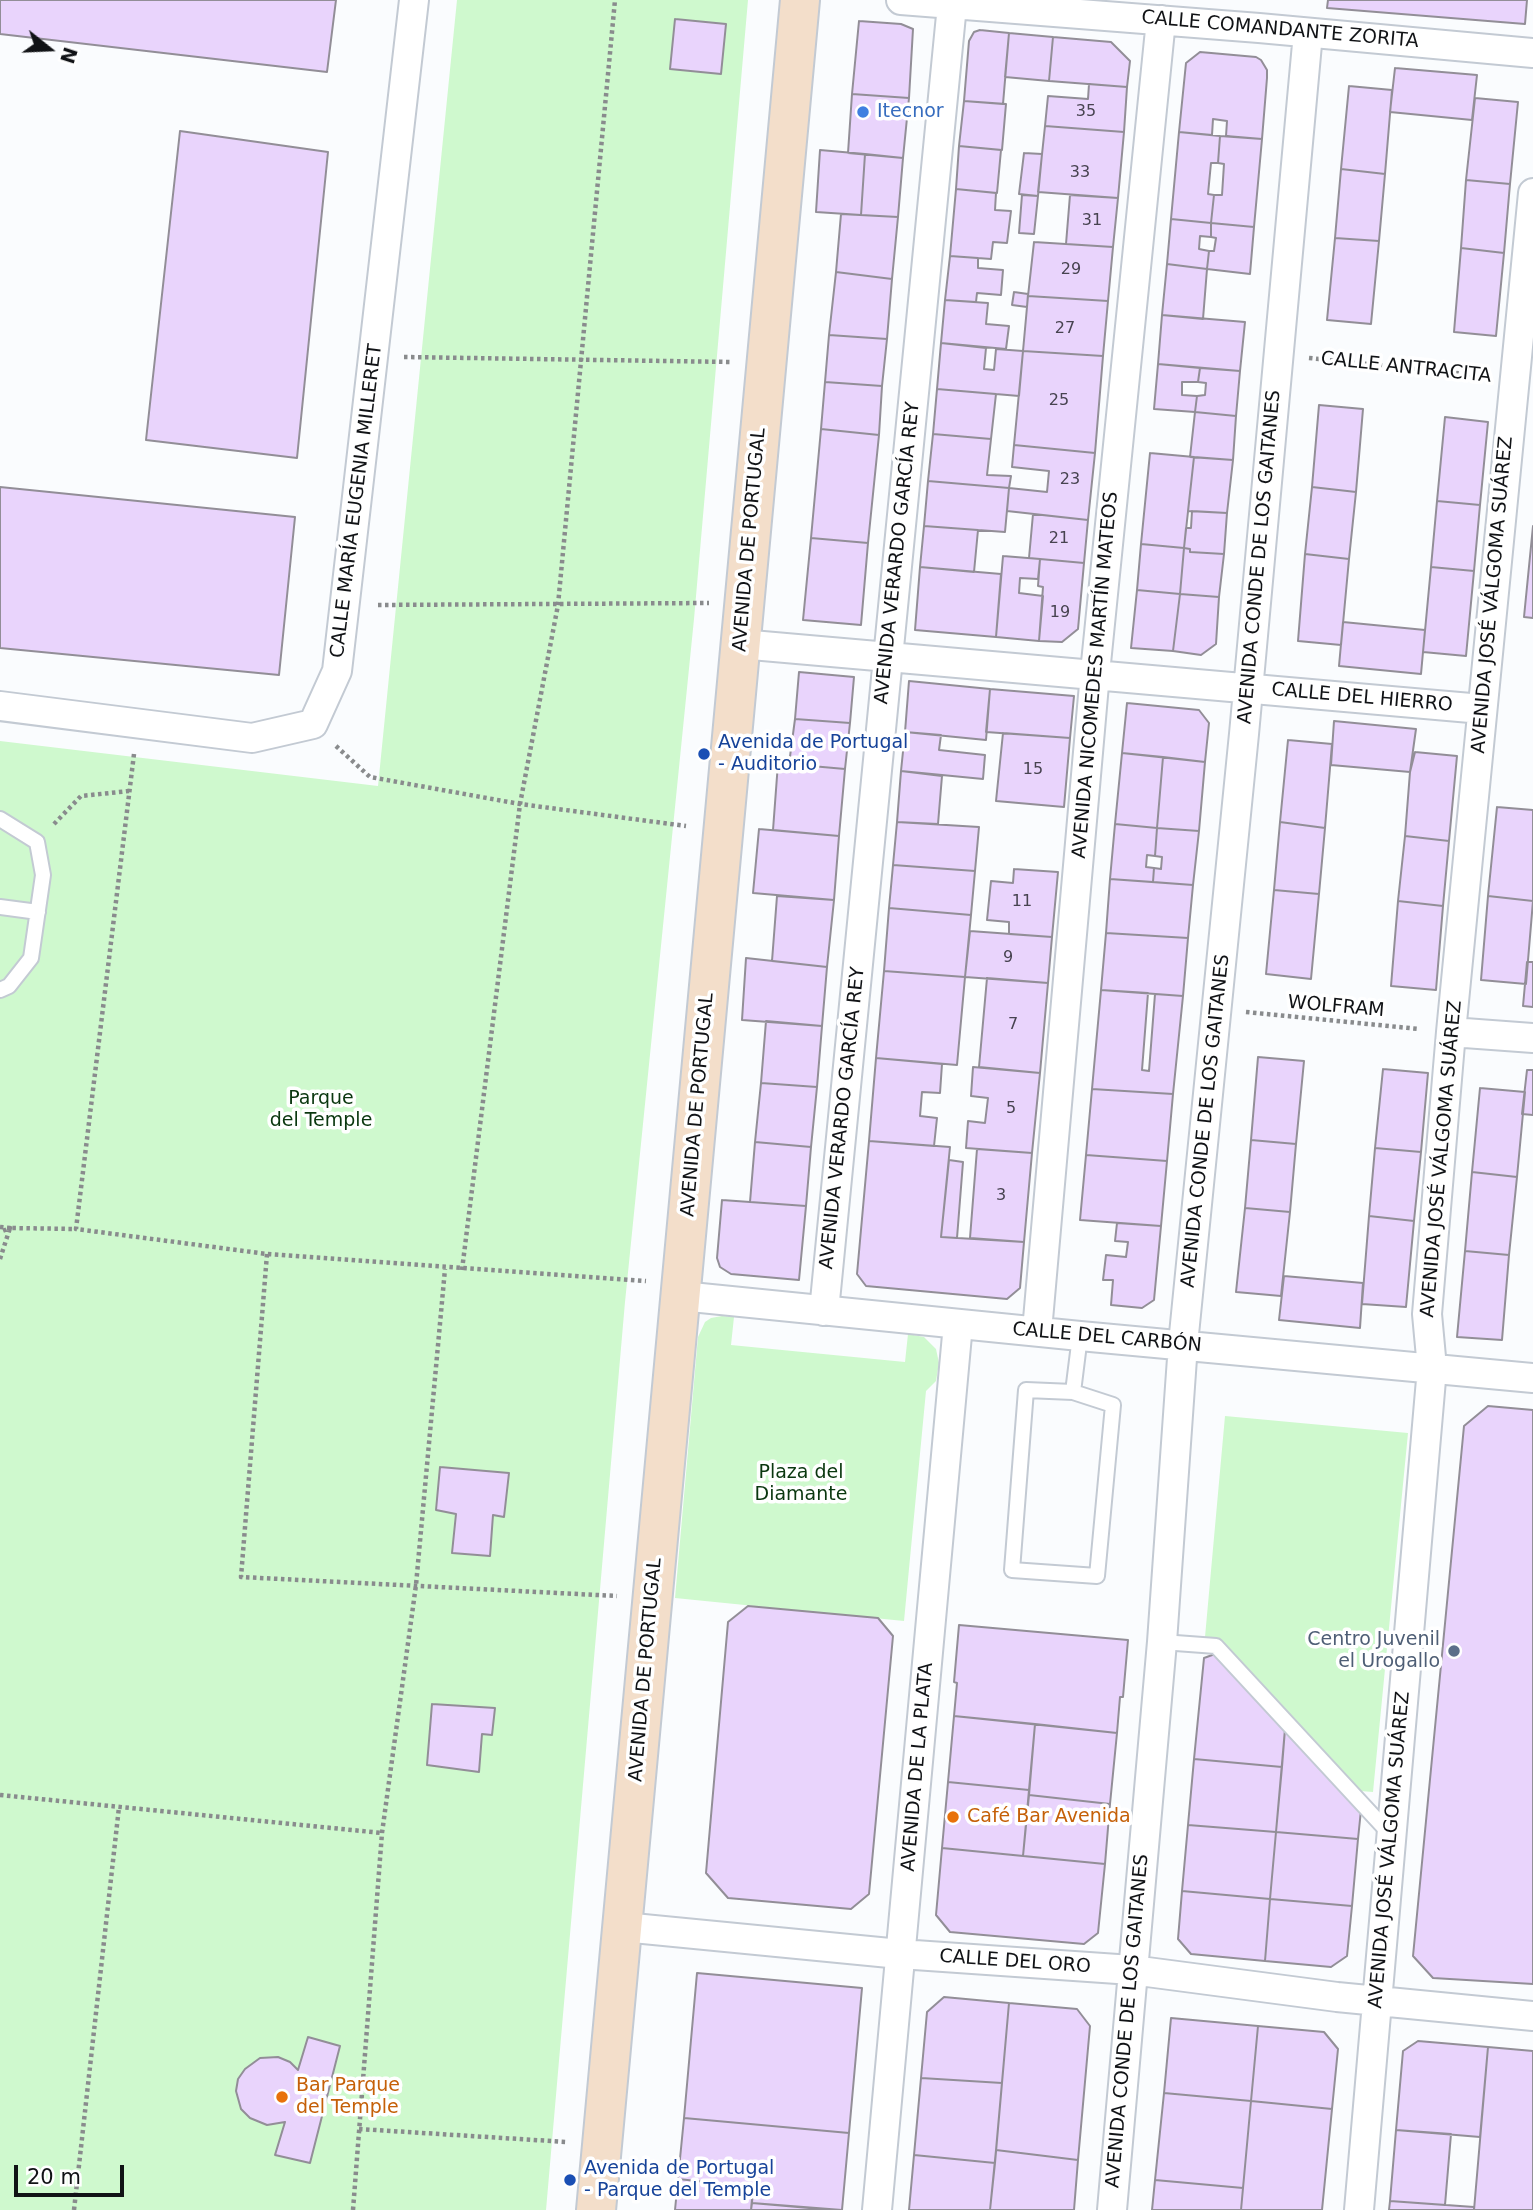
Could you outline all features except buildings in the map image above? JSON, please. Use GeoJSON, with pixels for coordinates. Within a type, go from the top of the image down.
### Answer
{"type":"FeatureCollection","features":[{"type":"Feature","properties":{"kind":"main road","name":"AVENIDA DE PORTUGAL"},"geometry":{"type":"LineString","coordinates":[[596,2210],[800,0]]}},
{"type":"Feature","properties":{"kind":"street","name":"CALLE MARÍA EUGENIA MILLERET"},"geometry":{"type":"LineString","coordinates":[[313,724],[337,671],[414,0]]}},
{"type":"Feature","properties":{"kind":"street","name":"CALLE COMANDANTE ZORITA"},"geometry":{"type":"LineString","coordinates":[[901,0],[1533,53]]}},
{"type":"Feature","properties":{"kind":"street","name":"AVENIDA VERARDO GARCÍA REY"},"geometry":{"type":"LineString","coordinates":[[824,1311],[952,5]]}},
{"type":"Feature","properties":{"kind":"street","name":"AVENIDA NICOMEDES MARTÍN MATEOS"},"geometry":{"type":"LineString","coordinates":[[1037,1331],[1095,673],[1161,20]]}},
{"type":"Feature","properties":{"kind":"street","name":"AVENIDA CONDE DE LOS GAITANES"},"geometry":{"type":"LineString","coordinates":[[1112,2210],[1162,1642],[1183,1344],[1248,687],[1308,33]]}},
{"type":"Feature","properties":{"kind":"street","name":"AVENIDA JOSÉ VÁLGOMA SUÁREZ"},"geometry":{"type":"LineString","coordinates":[[1359,2210],[1432,1368],[1427,1314],[1451,1032],[1482,709],[1523,380],[1533,193]]}},
{"type":"Feature","properties":{"kind":"street","name":"CALLE DEL HIERRO"},"geometry":{"type":"LineString","coordinates":[[740,644],[1482,709]]}},
{"type":"Feature","properties":{"kind":"street"},"geometry":{"type":"LineString","coordinates":[[0,706],[252,738],[313,724]]}},
{"type":"Feature","properties":{"kind":"street"},"geometry":{"type":"LineString","coordinates":[[1451,1032],[1533,1038]]}},
{"type":"Feature","properties":{"kind":"street","name":"CALLE DEL CARBÓN"},"geometry":{"type":"LineString","coordinates":[[681,1290],[824,1311],[1533,1377]]}},
{"type":"Feature","properties":{"kind":"street","name":"AVENIDA DE LA PLATA"},"geometry":{"type":"LineString","coordinates":[[877,2210],[958,1324]]}},
{"type":"Feature","properties":{"kind":"street","name":"CALLE DEL ORO"},"geometry":{"type":"LineString","coordinates":[[623,1927],[900,1954],[1132,1970],[1377,2001],[1533,2016]]}},
{"type":"Feature","properties":{"kind":"lane"},"geometry":{"type":"LineString","coordinates":[[0,819],[37,842],[43,875],[31,958],[9,986],[0,990]]}},
{"type":"Feature","properties":{"kind":"lane"},"geometry":{"type":"LineString","coordinates":[[0,907],[37,912]]}},
{"type":"Feature","properties":{"kind":"lane"},"geometry":{"type":"LineString","coordinates":[[1073,1392],[1080,1336]]}},
{"type":"Feature","properties":{"kind":"lane"},"geometry":{"type":"LineString","coordinates":[[1026,1390],[1073,1392],[1113,1405],[1097,1576],[1012,1570],[1026,1390]]}},
{"type":"Feature","properties":{"kind":"lane"},"geometry":{"type":"LineString","coordinates":[[1162,1642],[1216,1646],[1391,1835]]}},
{"type":"Feature","properties":{"kind":"path"},"geometry":{"type":"LineString","coordinates":[[462,1270],[520,804],[558,605],[615,0]]}},
{"type":"Feature","properties":{"kind":"path","name":"CALLE ANTRACITA"},"geometry":{"type":"LineString","coordinates":[[1279,355],[1523,380]]}},
{"type":"Feature","properties":{"kind":"path"},"geometry":{"type":"LineString","coordinates":[[373,356],[767,363]]}},
{"type":"Feature","properties":{"kind":"path"},"geometry":{"type":"LineString","coordinates":[[345,604],[745,602]]}},
{"type":"Feature","properties":{"kind":"path"},"geometry":{"type":"LineString","coordinates":[[75,1229],[137,723]]}},
{"type":"Feature","properties":{"kind":"path"},"geometry":{"type":"LineString","coordinates":[[313,724],[370,777],[520,804],[723,831]]}},
{"type":"Feature","properties":{"kind":"path"},"geometry":{"type":"LineString","coordinates":[[37,842],[81,796],[129,791]]}},
{"type":"Feature","properties":{"kind":"path","name":"WOLFRAM"},"geometry":{"type":"LineString","coordinates":[[1217,1010],[1451,1032]]}},
{"type":"Feature","properties":{"kind":"path"},"geometry":{"type":"LineString","coordinates":[[0,1259],[10,1228]]}},
{"type":"Feature","properties":{"kind":"path"},"geometry":{"type":"LineString","coordinates":[[0,1229],[75,1229],[267,1254],[681,1290]]}},
{"type":"Feature","properties":{"kind":"path"},"geometry":{"type":"LineString","coordinates":[[267,1254],[240,1577],[653,1598]]}},
{"type":"Feature","properties":{"kind":"path"},"geometry":{"type":"LineString","coordinates":[[353,2210],[382,1833],[415,1585],[445,1269]]}},
{"type":"Feature","properties":{"kind":"path"},"geometry":{"type":"LineString","coordinates":[[0,1795],[382,1833]]}},
{"type":"Feature","properties":{"kind":"path"},"geometry":{"type":"LineString","coordinates":[[74,2210],[119,1807]]}},
{"type":"Feature","properties":{"kind":"path"},"geometry":{"type":"LineString","coordinates":[[359,2129],[603,2144]]}},
{"type":"Feature","properties":{"kind":"green space","name":"Parque del Temple"},"geometry":{"type":"Polygon","coordinates":[[[457,0],[748,0],[694,619],[625,1302],[546,2210],[0,2210],[0,741],[378,786],[457,0]]]}},
{"type":"Feature","properties":{"kind":"green space","name":"Plaza del Diamante"},"geometry":{"type":"Polygon","coordinates":[[[722,1316],[734,1317],[731,1345],[905,1362],[908,1334],[924,1337],[936,1349],[939,1363],[936,1381],[926,1391],[904,1621],[675,1598],[698,1337],[705,1322],[722,1316]]]}},
{"type":"Feature","properties":{"kind":"green space"},"geometry":{"type":"Polygon","coordinates":[[[1225,1416],[1408,1433],[1373,1792],[1360,1791],[1215,1640],[1205,1637],[1225,1416]]]}},
{"type":"Feature","properties":{"kind":"place","name":"Itecnor"},"geometry":{"type":"Point","coordinates":[863,112]}},
{"type":"Feature","properties":{"kind":"place","name":"Avenida de Portugal - Auditorio"},"geometry":{"type":"Point","coordinates":[704,754]}},
{"type":"Feature","properties":{"kind":"place","name":"Centro Juvenil el Urogallo"},"geometry":{"type":"Point","coordinates":[1454,1651]}},
{"type":"Feature","properties":{"kind":"place","name":"Café Bar Avenida"},"geometry":{"type":"Point","coordinates":[953,1817]}},
{"type":"Feature","properties":{"kind":"place","name":"Bar Parque del Temple"},"geometry":{"type":"Point","coordinates":[282,2097]}},
{"type":"Feature","properties":{"kind":"place","name":"Avenida de Portugal - Parque del Temple"},"geometry":{"type":"Point","coordinates":[570,2180]}}]}
